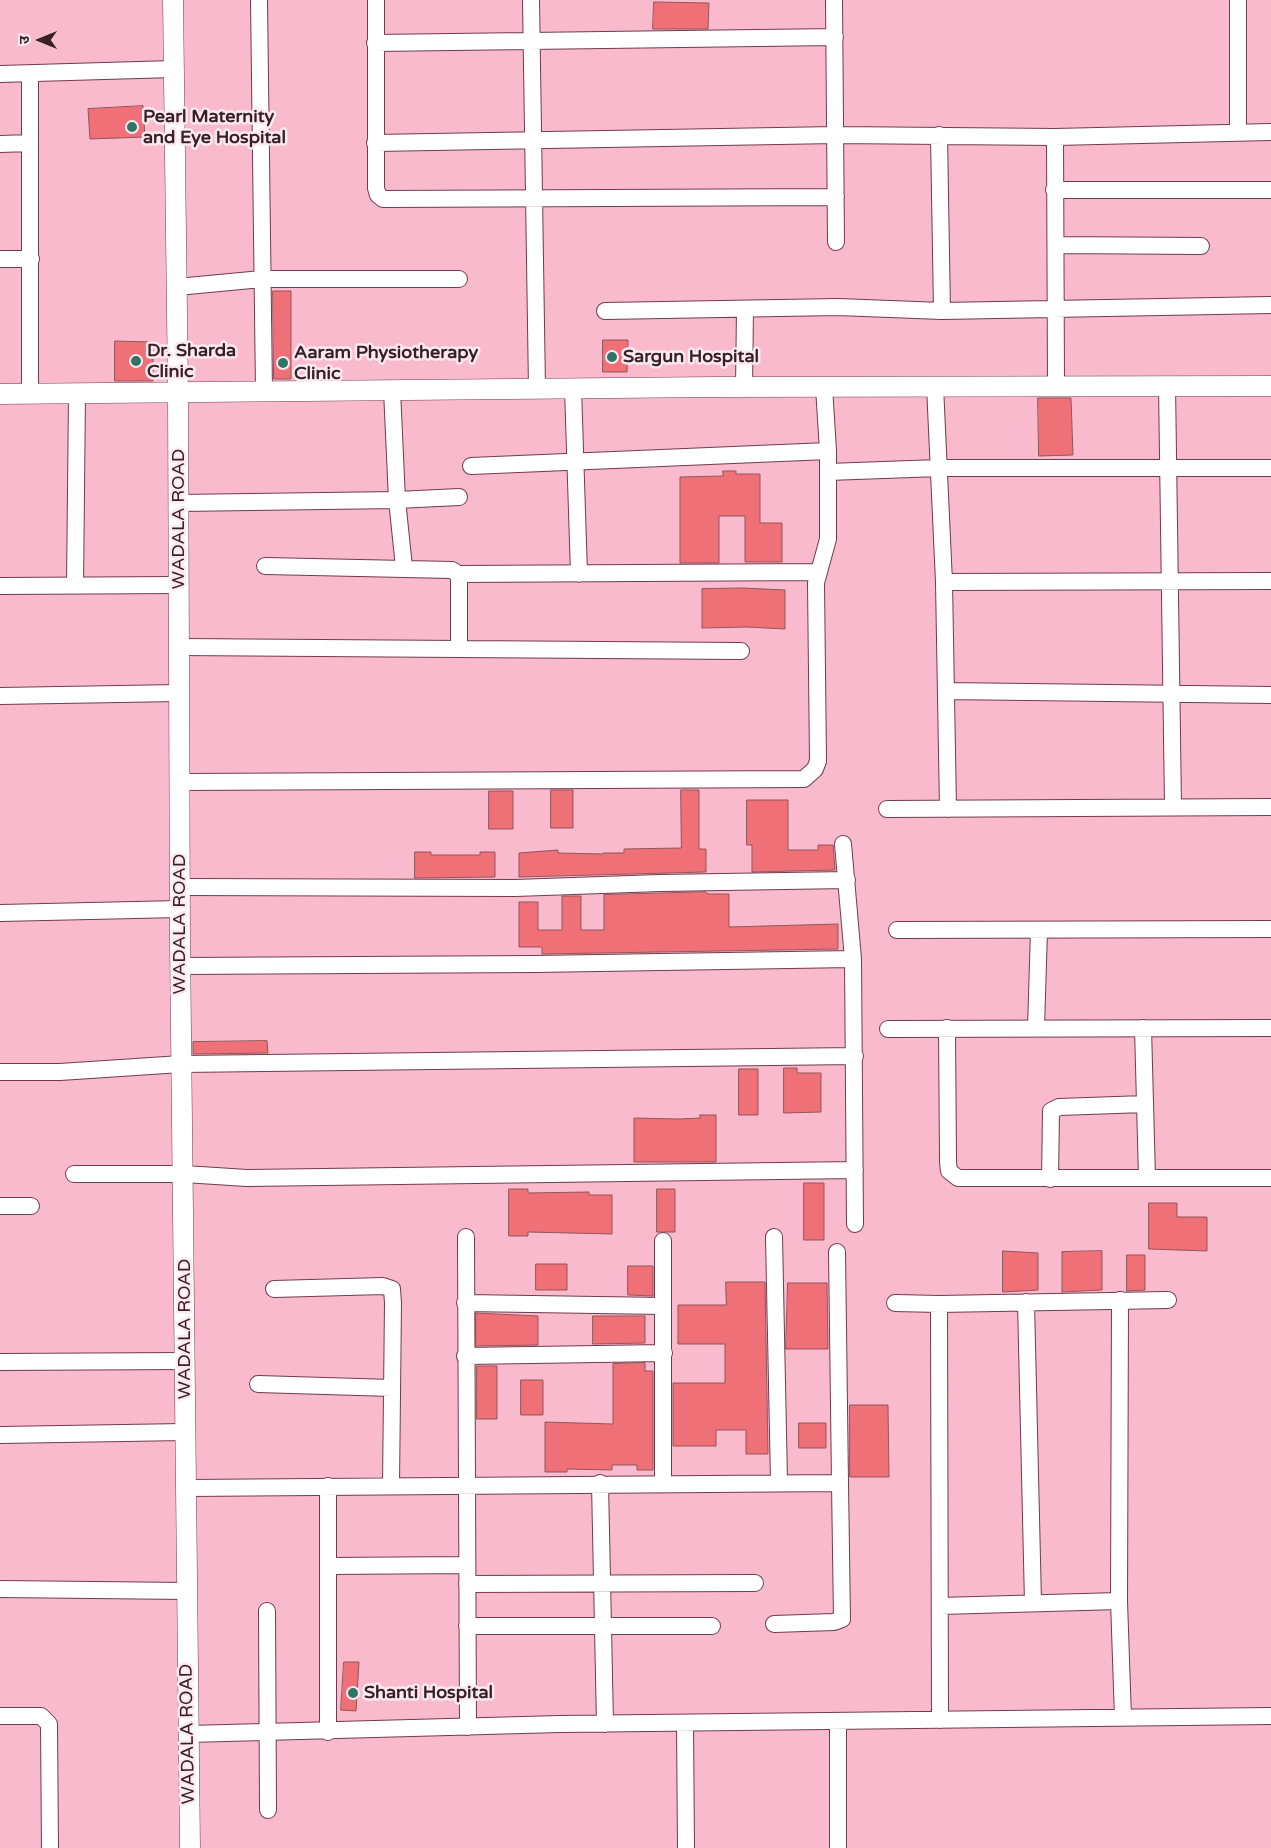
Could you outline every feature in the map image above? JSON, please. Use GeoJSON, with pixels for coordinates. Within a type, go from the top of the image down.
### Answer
{"type":"FeatureCollection","features":[{"type":"Feature","properties":{"kind":"street","name":"WADALA ROAD"},"geometry":{"type":"LineString","coordinates":[[173,0],[179,504],[180,966],[184,1174],[184,1361],[190,1848]]}},
{"type":"Feature","properties":{"kind":"street"},"geometry":{"type":"LineString","coordinates":[[259,0],[264,390]]}},
{"type":"Feature","properties":{"kind":"street"},"geometry":{"type":"LineString","coordinates":[[376,0],[376,188],[378,196],[383,200],[534,197],[836,197]]}},
{"type":"Feature","properties":{"kind":"street"},"geometry":{"type":"LineString","coordinates":[[531,0],[537,389]]}},
{"type":"Feature","properties":{"kind":"street"},"geometry":{"type":"LineString","coordinates":[[834,0],[836,242]]}},
{"type":"Feature","properties":{"kind":"street"},"geometry":{"type":"LineString","coordinates":[[1238,0],[1238,132]]}},
{"type":"Feature","properties":{"kind":"street"},"geometry":{"type":"LineString","coordinates":[[375,43],[835,37]]}},
{"type":"Feature","properties":{"kind":"street"},"geometry":{"type":"LineString","coordinates":[[0,74],[174,69]]}},
{"type":"Feature","properties":{"kind":"street"},"geometry":{"type":"LineString","coordinates":[[30,74],[32,259],[30,394]]}},
{"type":"Feature","properties":{"kind":"street"},"geometry":{"type":"LineString","coordinates":[[375,143],[836,135],[1055,137],[1271,132]]}},
{"type":"Feature","properties":{"kind":"street"},"geometry":{"type":"LineString","coordinates":[[939,135],[942,311]]}},
{"type":"Feature","properties":{"kind":"street"},"geometry":{"type":"LineString","coordinates":[[1055,137],[1056,386]]}},
{"type":"Feature","properties":{"kind":"street"},"geometry":{"type":"LineString","coordinates":[[0,144],[30,143]]}},
{"type":"Feature","properties":{"kind":"street"},"geometry":{"type":"LineString","coordinates":[[1054,190],[1271,190]]}},
{"type":"Feature","properties":{"kind":"street"},"geometry":{"type":"LineString","coordinates":[[1056,245],[1201,246]]}},
{"type":"Feature","properties":{"kind":"street"},"geometry":{"type":"LineString","coordinates":[[0,259],[32,259]]}},
{"type":"Feature","properties":{"kind":"street"},"geometry":{"type":"LineString","coordinates":[[177,287],[262,279],[459,279]]}},
{"type":"Feature","properties":{"kind":"street"},"geometry":{"type":"LineString","coordinates":[[605,311],[838,307],[942,311],[1271,305]]}},
{"type":"Feature","properties":{"kind":"street"},"geometry":{"type":"LineString","coordinates":[[744,388],[745,309]]}},
{"type":"Feature","properties":{"kind":"street"},"geometry":{"type":"LineString","coordinates":[[1167,385],[1173,806]]}},
{"type":"Feature","properties":{"kind":"street"},"geometry":{"type":"LineString","coordinates":[[935,386],[944,582],[948,809]]}},
{"type":"Feature","properties":{"kind":"street"},"geometry":{"type":"LineString","coordinates":[[0,394],[573,388],[1271,386]]}},
{"type":"Feature","properties":{"kind":"street"},"geometry":{"type":"LineString","coordinates":[[180,782],[804,779],[815,770],[818,761],[816,583],[828,539],[828,451],[824,387]]}},
{"type":"Feature","properties":{"kind":"street"},"geometry":{"type":"LineString","coordinates":[[573,388],[579,574]]}},
{"type":"Feature","properties":{"kind":"street"},"geometry":{"type":"LineString","coordinates":[[392,390],[397,500],[404,567]]}},
{"type":"Feature","properties":{"kind":"street"},"geometry":{"type":"LineString","coordinates":[[75,586],[78,394]]}},
{"type":"Feature","properties":{"kind":"street"},"geometry":{"type":"LineString","coordinates":[[471,466],[828,451]]}},
{"type":"Feature","properties":{"kind":"street"},"geometry":{"type":"LineString","coordinates":[[828,472],[939,468],[1168,466],[1271,468]]}},
{"type":"Feature","properties":{"kind":"street"},"geometry":{"type":"LineString","coordinates":[[179,504],[459,497]]}},
{"type":"Feature","properties":{"kind":"street"},"geometry":{"type":"LineString","coordinates":[[265,566],[444,568],[458,574],[819,572]]}},
{"type":"Feature","properties":{"kind":"street"},"geometry":{"type":"LineString","coordinates":[[458,574],[459,649]]}},
{"type":"Feature","properties":{"kind":"street"},"geometry":{"type":"LineString","coordinates":[[944,582],[1271,581]]}},
{"type":"Feature","properties":{"kind":"street"},"geometry":{"type":"LineString","coordinates":[[0,586],[179,585]]}},
{"type":"Feature","properties":{"kind":"street"},"geometry":{"type":"LineString","coordinates":[[179,647],[741,651]]}},
{"type":"Feature","properties":{"kind":"street"},"geometry":{"type":"LineString","coordinates":[[946,691],[1271,694]]}},
{"type":"Feature","properties":{"kind":"street"},"geometry":{"type":"LineString","coordinates":[[0,696],[179,693]]}},
{"type":"Feature","properties":{"kind":"street"},"geometry":{"type":"LineString","coordinates":[[887,810],[1173,806],[1271,807]]}},
{"type":"Feature","properties":{"kind":"street"},"geometry":{"type":"LineString","coordinates":[[843,844],[853,959],[855,1224]]}},
{"type":"Feature","properties":{"kind":"street"},"geometry":{"type":"LineString","coordinates":[[180,887],[515,888],[660,883],[847,880]]}},
{"type":"Feature","properties":{"kind":"street"},"geometry":{"type":"LineString","coordinates":[[0,913],[180,909]]}},
{"type":"Feature","properties":{"kind":"street"},"geometry":{"type":"LineString","coordinates":[[897,930],[1271,929]]}},
{"type":"Feature","properties":{"kind":"street"},"geometry":{"type":"LineString","coordinates":[[1036,1028],[1038,930]]}},
{"type":"Feature","properties":{"kind":"street"},"geometry":{"type":"LineString","coordinates":[[180,966],[535,964],[853,959]]}},
{"type":"Feature","properties":{"kind":"street"},"geometry":{"type":"LineString","coordinates":[[947,1028],[949,1171],[958,1178],[1271,1178]]}},
{"type":"Feature","properties":{"kind":"street"},"geometry":{"type":"LineString","coordinates":[[1143,1028],[1147,1178]]}},
{"type":"Feature","properties":{"kind":"street"},"geometry":{"type":"LineString","coordinates":[[888,1029],[1271,1028]]}},
{"type":"Feature","properties":{"kind":"street"},"geometry":{"type":"LineString","coordinates":[[0,1072],[60,1072],[181,1064],[855,1056]]}},
{"type":"Feature","properties":{"kind":"street"},"geometry":{"type":"LineString","coordinates":[[1050,1179],[1051,1111],[1059,1107],[1145,1104]]}},
{"type":"Feature","properties":{"kind":"street"},"geometry":{"type":"LineString","coordinates":[[74,1174],[184,1174],[247,1178],[855,1170]]}},
{"type":"Feature","properties":{"kind":"street"},"geometry":{"type":"LineString","coordinates":[[0,1206],[31,1206]]}},
{"type":"Feature","properties":{"kind":"street"},"geometry":{"type":"LineString","coordinates":[[466,1237],[465,1484],[468,1727]]}},
{"type":"Feature","properties":{"kind":"street"},"geometry":{"type":"LineString","coordinates":[[774,1237],[779,1482]]}},
{"type":"Feature","properties":{"kind":"street"},"geometry":{"type":"LineString","coordinates":[[662,1241],[664,1353],[663,1483]]}},
{"type":"Feature","properties":{"kind":"street"},"geometry":{"type":"LineString","coordinates":[[774,1624],[828,1623],[842,1619],[838,1252]]}},
{"type":"Feature","properties":{"kind":"street"},"geometry":{"type":"LineString","coordinates":[[274,1288],[383,1286],[392,1289],[391,1485]]}},
{"type":"Feature","properties":{"kind":"street"},"geometry":{"type":"LineString","coordinates":[[1120,1300],[1119,1601],[1123,1718]]}},
{"type":"Feature","properties":{"kind":"street"},"geometry":{"type":"LineString","coordinates":[[895,1303],[1168,1300]]}},
{"type":"Feature","properties":{"kind":"street"},"geometry":{"type":"LineString","coordinates":[[1026,1302],[1033,1603]]}},
{"type":"Feature","properties":{"kind":"street"},"geometry":{"type":"LineString","coordinates":[[465,1303],[663,1306]]}},
{"type":"Feature","properties":{"kind":"street"},"geometry":{"type":"LineString","coordinates":[[939,1304],[940,1720]]}},
{"type":"Feature","properties":{"kind":"street"},"geometry":{"type":"LineString","coordinates":[[465,1356],[664,1353]]}},
{"type":"Feature","properties":{"kind":"street"},"geometry":{"type":"LineString","coordinates":[[0,1362],[184,1361]]}},
{"type":"Feature","properties":{"kind":"street"},"geometry":{"type":"LineString","coordinates":[[258,1384],[392,1388]]}},
{"type":"Feature","properties":{"kind":"street"},"geometry":{"type":"LineString","coordinates":[[0,1435],[185,1432]]}},
{"type":"Feature","properties":{"kind":"street"},"geometry":{"type":"LineString","coordinates":[[186,1488],[840,1482]]}},
{"type":"Feature","properties":{"kind":"street"},"geometry":{"type":"LineString","coordinates":[[600,1483],[605,1724]]}},
{"type":"Feature","properties":{"kind":"street"},"geometry":{"type":"LineString","coordinates":[[328,1486],[328,1732]]}},
{"type":"Feature","properties":{"kind":"street"},"geometry":{"type":"LineString","coordinates":[[328,1566],[466,1565]]}},
{"type":"Feature","properties":{"kind":"street"},"geometry":{"type":"LineString","coordinates":[[466,1584],[755,1583]]}},
{"type":"Feature","properties":{"kind":"street"},"geometry":{"type":"LineString","coordinates":[[0,1589],[187,1591]]}},
{"type":"Feature","properties":{"kind":"street"},"geometry":{"type":"LineString","coordinates":[[940,1606],[1119,1601]]}},
{"type":"Feature","properties":{"kind":"street"},"geometry":{"type":"LineString","coordinates":[[267,1612],[268,1810]]}},
{"type":"Feature","properties":{"kind":"street"},"geometry":{"type":"LineString","coordinates":[[467,1626],[712,1626]]}},
{"type":"Feature","properties":{"kind":"street"},"geometry":{"type":"LineString","coordinates":[[0,1716],[41,1716],[49,1724],[50,1848]]}},
{"type":"Feature","properties":{"kind":"street"},"geometry":{"type":"LineString","coordinates":[[188,1734],[605,1724],[1271,1716]]}},
{"type":"Feature","properties":{"kind":"street"},"geometry":{"type":"LineString","coordinates":[[838,1722],[838,1848]]}},
{"type":"Feature","properties":{"kind":"street"},"geometry":{"type":"LineString","coordinates":[[685,1723],[686,1848]]}},
{"type":"Feature","properties":{"kind":"building"},"geometry":{"type":"Polygon","coordinates":[[[654,2],[709,3],[708,29],[653,29],[654,2]]]}},
{"type":"Feature","properties":{"kind":"building"},"geometry":{"type":"Polygon","coordinates":[[[143,106],[145,137],[90,139],[88,109],[143,106]]]}},
{"type":"Feature","properties":{"kind":"building"},"geometry":{"type":"Polygon","coordinates":[[[273,291],[291,291],[291,379],[274,379],[273,291]]]}},
{"type":"Feature","properties":{"kind":"building"},"geometry":{"type":"Polygon","coordinates":[[[603,340],[628,340],[627,372],[603,372],[603,340]]]}},
{"type":"Feature","properties":{"kind":"building"},"geometry":{"type":"Polygon","coordinates":[[[115,341],[153,342],[153,381],[115,381],[115,341]]]}},
{"type":"Feature","properties":{"kind":"building"},"geometry":{"type":"Polygon","coordinates":[[[1038,398],[1071,398],[1073,455],[1039,456],[1038,398]]]}},
{"type":"Feature","properties":{"kind":"building"},"geometry":{"type":"Polygon","coordinates":[[[723,471],[736,471],[736,474],[760,474],[760,523],[782,523],[782,562],[745,562],[745,516],[719,516],[719,563],[680,563],[680,477],[723,476],[723,471]]]}},
{"type":"Feature","properties":{"kind":"building"},"geometry":{"type":"Polygon","coordinates":[[[702,589],[785,590],[785,629],[747,627],[702,628],[702,589]]]}},
{"type":"Feature","properties":{"kind":"building"},"geometry":{"type":"Polygon","coordinates":[[[551,790],[573,790],[573,828],[551,828],[551,790]]]}},
{"type":"Feature","properties":{"kind":"building"},"geometry":{"type":"Polygon","coordinates":[[[681,790],[699,790],[699,849],[706,849],[706,872],[519,877],[519,853],[558,850],[558,853],[603,854],[624,853],[624,849],[681,848],[681,790]]]}},
{"type":"Feature","properties":{"kind":"building"},"geometry":{"type":"Polygon","coordinates":[[[489,791],[513,791],[513,829],[489,829],[489,791]]]}},
{"type":"Feature","properties":{"kind":"building"},"geometry":{"type":"Polygon","coordinates":[[[747,800],[788,800],[788,850],[818,850],[818,845],[833,845],[835,870],[752,872],[752,845],[747,845],[747,800]]]}},
{"type":"Feature","properties":{"kind":"building"},"geometry":{"type":"Polygon","coordinates":[[[415,852],[431,852],[431,855],[480,855],[480,852],[495,852],[495,877],[415,878],[415,852]]]}},
{"type":"Feature","properties":{"kind":"building"},"geometry":{"type":"Polygon","coordinates":[[[706,892],[708,894],[729,894],[729,927],[838,924],[838,949],[542,954],[542,947],[519,947],[519,902],[538,902],[538,930],[562,930],[562,896],[581,896],[581,930],[604,930],[604,895],[706,892]]]}},
{"type":"Feature","properties":{"kind":"building"},"geometry":{"type":"Polygon","coordinates":[[[267,1041],[268,1053],[193,1054],[193,1042],[267,1041]]]}},
{"type":"Feature","properties":{"kind":"building"},"geometry":{"type":"Polygon","coordinates":[[[784,1068],[797,1068],[797,1073],[821,1073],[821,1112],[784,1113],[784,1068]]]}},
{"type":"Feature","properties":{"kind":"building"},"geometry":{"type":"Polygon","coordinates":[[[739,1069],[758,1069],[758,1115],[739,1115],[739,1069]]]}},
{"type":"Feature","properties":{"kind":"building"},"geometry":{"type":"Polygon","coordinates":[[[700,1115],[716,1115],[716,1162],[634,1162],[634,1118],[679,1119],[700,1118],[700,1115]]]}},
{"type":"Feature","properties":{"kind":"building"},"geometry":{"type":"Polygon","coordinates":[[[804,1183],[824,1183],[824,1240],[804,1240],[804,1183]]]}},
{"type":"Feature","properties":{"kind":"building"},"geometry":{"type":"Polygon","coordinates":[[[509,1189],[528,1189],[528,1193],[589,1192],[589,1195],[612,1195],[612,1234],[528,1232],[528,1236],[509,1236],[509,1189]]]}},
{"type":"Feature","properties":{"kind":"building"},"geometry":{"type":"Polygon","coordinates":[[[657,1189],[675,1189],[675,1232],[657,1232],[657,1189]]]}},
{"type":"Feature","properties":{"kind":"building"},"geometry":{"type":"Polygon","coordinates":[[[1149,1203],[1177,1203],[1177,1217],[1207,1217],[1207,1251],[1149,1249],[1149,1203]]]}},
{"type":"Feature","properties":{"kind":"building"},"geometry":{"type":"Polygon","coordinates":[[[1003,1251],[1038,1253],[1038,1290],[1003,1292],[1003,1251]]]}},
{"type":"Feature","properties":{"kind":"building"},"geometry":{"type":"Polygon","coordinates":[[[1102,1251],[1102,1290],[1062,1292],[1062,1252],[1102,1251]]]}},
{"type":"Feature","properties":{"kind":"building"},"geometry":{"type":"Polygon","coordinates":[[[1127,1255],[1145,1255],[1145,1290],[1127,1291],[1127,1255]]]}},
{"type":"Feature","properties":{"kind":"building"},"geometry":{"type":"Polygon","coordinates":[[[536,1264],[567,1264],[567,1290],[536,1290],[536,1264]]]}},
{"type":"Feature","properties":{"kind":"building"},"geometry":{"type":"Polygon","coordinates":[[[628,1266],[653,1266],[653,1296],[628,1295],[628,1266]]]}},
{"type":"Feature","properties":{"kind":"building"},"geometry":{"type":"Polygon","coordinates":[[[726,1282],[765,1282],[768,1454],[746,1454],[746,1430],[716,1430],[716,1446],[673,1446],[673,1383],[725,1383],[725,1344],[678,1344],[678,1305],[726,1305],[726,1282]]]}},
{"type":"Feature","properties":{"kind":"building"},"geometry":{"type":"Polygon","coordinates":[[[788,1283],[827,1283],[828,1349],[786,1349],[788,1283]]]}},
{"type":"Feature","properties":{"kind":"building"},"geometry":{"type":"Polygon","coordinates":[[[476,1313],[538,1316],[538,1345],[476,1346],[476,1313]]]}},
{"type":"Feature","properties":{"kind":"building"},"geometry":{"type":"Polygon","coordinates":[[[593,1316],[645,1316],[645,1343],[593,1344],[593,1316]]]}},
{"type":"Feature","properties":{"kind":"building"},"geometry":{"type":"Polygon","coordinates":[[[645,1363],[645,1371],[653,1371],[653,1470],[637,1470],[637,1465],[612,1465],[612,1470],[567,1469],[567,1472],[545,1472],[545,1422],[613,1424],[613,1364],[645,1363]]]}},
{"type":"Feature","properties":{"kind":"building"},"geometry":{"type":"Polygon","coordinates":[[[477,1366],[497,1366],[497,1419],[477,1419],[477,1366]]]}},
{"type":"Feature","properties":{"kind":"building"},"geometry":{"type":"Polygon","coordinates":[[[521,1380],[543,1380],[543,1415],[521,1415],[521,1380]]]}},
{"type":"Feature","properties":{"kind":"building"},"geometry":{"type":"Polygon","coordinates":[[[850,1405],[888,1405],[889,1477],[850,1477],[850,1405]]]}},
{"type":"Feature","properties":{"kind":"building"},"geometry":{"type":"Polygon","coordinates":[[[799,1423],[826,1423],[826,1448],[799,1448],[799,1423]]]}},
{"type":"Feature","properties":{"kind":"building"},"geometry":{"type":"Polygon","coordinates":[[[344,1662],[359,1662],[356,1711],[341,1710],[344,1662]]]}},
{"type":"Feature","properties":{"kind":"place","name":"Pearl Maternity and Eye Hospital"},"geometry":{"type":"Point","coordinates":[132,127]}},
{"type":"Feature","properties":{"kind":"place","name":"Sargun Hospital"},"geometry":{"type":"Point","coordinates":[612,357]}},
{"type":"Feature","properties":{"kind":"place","name":"Dr. Sharda Clinic"},"geometry":{"type":"Point","coordinates":[136,361]}},
{"type":"Feature","properties":{"kind":"place","name":"Aaram Physiotherapy Clinic"},"geometry":{"type":"Point","coordinates":[283,363]}},
{"type":"Feature","properties":{"kind":"place","name":"Shanti Hospital"},"geometry":{"type":"Point","coordinates":[353,1693]}}]}
